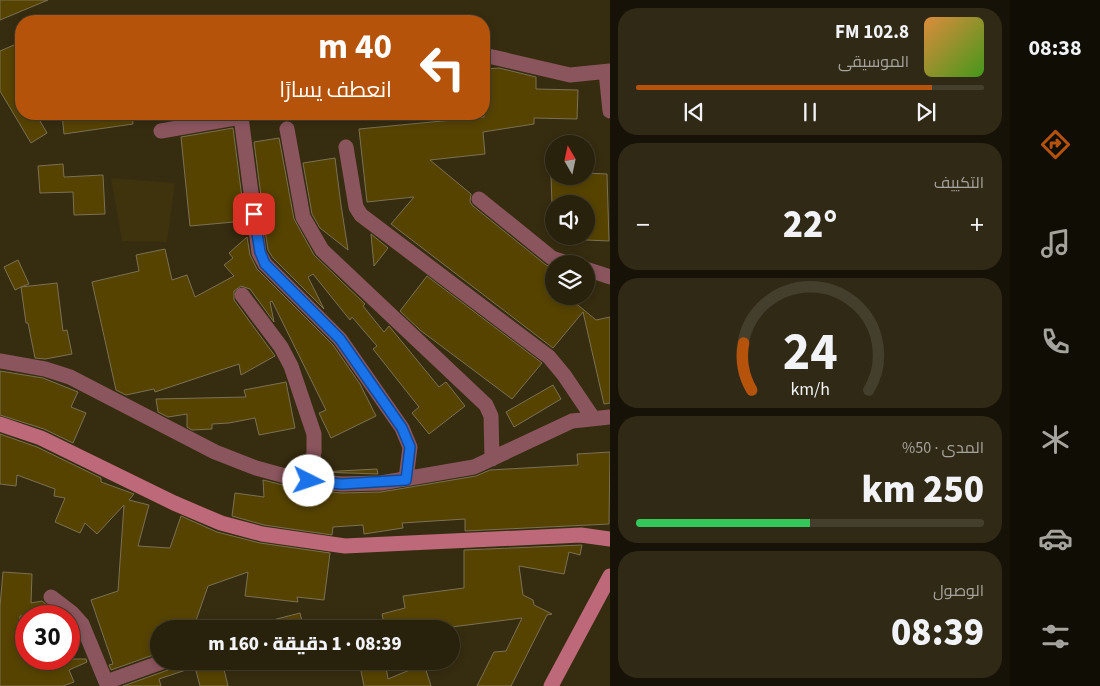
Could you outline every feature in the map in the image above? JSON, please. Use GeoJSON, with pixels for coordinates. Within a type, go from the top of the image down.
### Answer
{"type":"FeatureCollection","features":[{"type":"Feature","properties":{"kind":"main road"},"geometry":{"type":"LineString","coordinates":[[0,424],[41,438],[174,503],[214,520],[262,534],[345,546],[581,535],[610,539]]}},
{"type":"Feature","properties":{"kind":"main road"},"geometry":{"type":"LineString","coordinates":[[550,686],[610,576]]}},
{"type":"Feature","properties":{"kind":"street"},"geometry":{"type":"LineString","coordinates":[[490,56],[570,75],[608,72],[610,111]]}},
{"type":"Feature","properties":{"kind":"street"},"geometry":{"type":"LineString","coordinates":[[161,131],[224,120]]}},
{"type":"Feature","properties":{"kind":"street"},"geometry":{"type":"LineString","coordinates":[[241,120],[260,252],[265,264],[340,339],[402,428],[410,447],[406,480]]}},
{"type":"Feature","properties":{"kind":"street"},"geometry":{"type":"LineString","coordinates":[[287,129],[303,217],[312,236],[322,250],[486,405],[491,416],[492,459]]}},
{"type":"Feature","properties":{"kind":"street"},"geometry":{"type":"LineString","coordinates":[[346,147],[356,207],[361,214],[549,357],[564,375],[593,418]]}},
{"type":"Feature","properties":{"kind":"street"},"geometry":{"type":"LineString","coordinates":[[479,199],[548,255]]}},
{"type":"Feature","properties":{"kind":"street"},"geometry":{"type":"LineString","coordinates":[[595,272],[610,276]]}},
{"type":"Feature","properties":{"kind":"street"},"geometry":{"type":"LineString","coordinates":[[242,295],[281,347],[291,366],[314,434],[314,452],[309,481]]}},
{"type":"Feature","properties":{"kind":"street"},"geometry":{"type":"LineString","coordinates":[[0,361],[45,369],[70,377],[215,452],[256,468],[309,481],[342,484],[406,480],[474,468],[572,422],[610,417]]}},
{"type":"Feature","properties":{"kind":"street"},"geometry":{"type":"LineString","coordinates":[[51,597],[72,612],[82,624],[104,684],[150,667]]}},
{"type":"Feature","properties":{"kind":"shaded area"},"geometry":{"type":"Polygon","coordinates":[[[111,178],[175,183],[167,242],[122,241],[111,178]]]}},
{"type":"Feature","properties":{"kind":"building"},"geometry":{"type":"Polygon","coordinates":[[[0,0],[48,0],[0,20],[0,0]]]}},
{"type":"Feature","properties":{"kind":"building"},"geometry":{"type":"Polygon","coordinates":[[[15,45],[15,116],[0,91],[0,51],[15,45]]]}},
{"type":"Feature","properties":{"kind":"building"},"geometry":{"type":"Polygon","coordinates":[[[499,68],[536,77],[536,89],[578,90],[577,119],[534,118],[534,124],[483,132],[485,154],[430,160],[471,194],[470,202],[473,206],[545,264],[545,305],[578,305],[596,320],[610,317],[610,403],[604,404],[583,312],[553,348],[391,224],[414,197],[367,202],[359,129],[453,120],[490,120],[490,69],[499,68]]]}},
{"type":"Feature","properties":{"kind":"building"},"geometry":{"type":"Polygon","coordinates":[[[17,120],[39,120],[47,133],[31,143],[17,120]]]}},
{"type":"Feature","properties":{"kind":"building"},"geometry":{"type":"Polygon","coordinates":[[[63,120],[133,120],[133,124],[64,134],[63,120]]]}},
{"type":"Feature","properties":{"kind":"building"},"geometry":{"type":"Polygon","coordinates":[[[233,128],[245,221],[190,226],[181,137],[233,128]]]}},
{"type":"Feature","properties":{"kind":"building"},"geometry":{"type":"Polygon","coordinates":[[[279,138],[294,219],[314,255],[365,304],[363,306],[384,332],[389,326],[439,387],[446,382],[465,406],[429,434],[412,413],[419,407],[373,349],[377,346],[352,317],[350,320],[313,274],[308,277],[324,309],[273,258],[268,250],[264,223],[270,218],[264,219],[254,142],[279,138]]]}},
{"type":"Feature","properties":{"kind":"building"},"geometry":{"type":"Polygon","coordinates":[[[335,158],[348,250],[320,228],[312,214],[303,163],[335,158]]]}},
{"type":"Feature","properties":{"kind":"building"},"geometry":{"type":"Polygon","coordinates":[[[63,164],[64,177],[103,175],[105,214],[74,215],[73,192],[40,193],[38,166],[63,164]]]}},
{"type":"Feature","properties":{"kind":"building"},"geometry":{"type":"Polygon","coordinates":[[[595,173],[607,174],[609,241],[595,240],[595,195],[552,195],[551,185],[595,185],[595,173]]]}},
{"type":"Feature","properties":{"kind":"building"},"geometry":{"type":"Polygon","coordinates":[[[371,234],[388,248],[374,266],[371,234]]]}},
{"type":"Feature","properties":{"kind":"building"},"geometry":{"type":"Polygon","coordinates":[[[247,237],[250,255],[257,269],[333,345],[360,384],[376,416],[331,438],[319,413],[326,410],[272,301],[270,302],[274,322],[250,289],[241,286],[234,291],[234,300],[275,356],[241,375],[239,364],[155,392],[154,389],[126,395],[116,390],[92,282],[139,271],[136,255],[165,249],[172,280],[187,275],[195,297],[234,276],[224,265],[233,258],[229,253],[247,237]]]}},
{"type":"Feature","properties":{"kind":"building"},"geometry":{"type":"Polygon","coordinates":[[[18,260],[29,284],[15,290],[4,267],[18,260]]]}},
{"type":"Feature","properties":{"kind":"building"},"geometry":{"type":"Polygon","coordinates":[[[427,276],[542,363],[512,399],[420,330],[400,311],[427,276]]]}},
{"type":"Feature","properties":{"kind":"building"},"geometry":{"type":"Polygon","coordinates":[[[57,283],[63,331],[67,330],[72,354],[45,359],[35,358],[28,323],[26,323],[21,287],[57,283]]]}},
{"type":"Feature","properties":{"kind":"building"},"geometry":{"type":"Polygon","coordinates":[[[0,371],[43,378],[78,392],[71,407],[86,413],[73,443],[44,429],[0,415],[0,371]]]}},
{"type":"Feature","properties":{"kind":"building"},"geometry":{"type":"Polygon","coordinates":[[[286,382],[295,428],[259,435],[255,418],[212,424],[212,429],[192,430],[187,427],[187,414],[168,417],[158,412],[156,399],[246,397],[244,390],[286,382]]]}},
{"type":"Feature","properties":{"kind":"building"},"geometry":{"type":"Polygon","coordinates":[[[553,385],[561,399],[514,427],[506,412],[553,385]]]}},
{"type":"Feature","properties":{"kind":"building"},"geometry":{"type":"Polygon","coordinates":[[[0,434],[37,447],[101,478],[101,482],[134,494],[129,500],[149,505],[138,546],[170,548],[181,516],[217,532],[260,543],[330,553],[324,600],[297,597],[298,602],[245,596],[248,572],[208,586],[196,620],[150,620],[150,656],[111,670],[109,665],[113,664],[91,600],[118,591],[124,505],[97,534],[85,523],[80,533],[55,522],[65,498],[54,496],[55,489],[17,475],[16,486],[0,484],[0,434]]]}},
{"type":"Feature","properties":{"kind":"building"},"geometry":{"type":"Polygon","coordinates":[[[610,452],[609,524],[465,531],[465,519],[402,523],[403,528],[364,534],[363,525],[333,527],[332,535],[264,525],[232,516],[235,493],[264,497],[263,480],[299,489],[342,493],[381,492],[476,476],[490,470],[578,465],[577,454],[610,452]]]}},
{"type":"Feature","properties":{"kind":"building"},"geometry":{"type":"Polygon","coordinates":[[[377,469],[378,474],[320,472],[377,469]]]}},
{"type":"Feature","properties":{"kind":"building"},"geometry":{"type":"Polygon","coordinates":[[[582,545],[580,555],[569,552],[564,574],[519,566],[523,595],[533,600],[534,605],[552,614],[547,615],[511,686],[477,686],[494,652],[506,651],[522,618],[460,626],[460,620],[383,620],[382,614],[405,608],[403,596],[464,588],[464,550],[582,545]]]}},
{"type":"Feature","properties":{"kind":"building"},"geometry":{"type":"Polygon","coordinates":[[[3,572],[32,574],[31,603],[42,601],[47,605],[15,605],[15,670],[69,670],[74,682],[63,686],[0,686],[0,606],[3,572]]]}},
{"type":"Feature","properties":{"kind":"building"},"geometry":{"type":"Polygon","coordinates":[[[300,613],[302,620],[273,620],[300,613]]]}},
{"type":"Feature","properties":{"kind":"building"},"geometry":{"type":"Polygon","coordinates":[[[80,659],[86,659],[87,662],[80,665],[80,659]]]}},
{"type":"Feature","properties":{"kind":"building"},"geometry":{"type":"Polygon","coordinates":[[[168,670],[186,670],[159,679],[161,686],[123,686],[168,670]]]}},
{"type":"Feature","properties":{"kind":"building"},"geometry":{"type":"Polygon","coordinates":[[[196,670],[224,670],[228,686],[200,686],[196,670]]]}},
{"type":"Feature","properties":{"kind":"building"},"geometry":{"type":"Polygon","coordinates":[[[361,670],[386,670],[388,679],[410,670],[426,670],[431,686],[364,686],[361,670]]]}},
{"type":"Feature","properties":{"kind":"route"},"geometry":{"type":"LineString","coordinates":[[254,214],[260,252],[265,264],[340,339],[402,428],[410,447],[406,480],[342,484],[309,481]]}}]}
